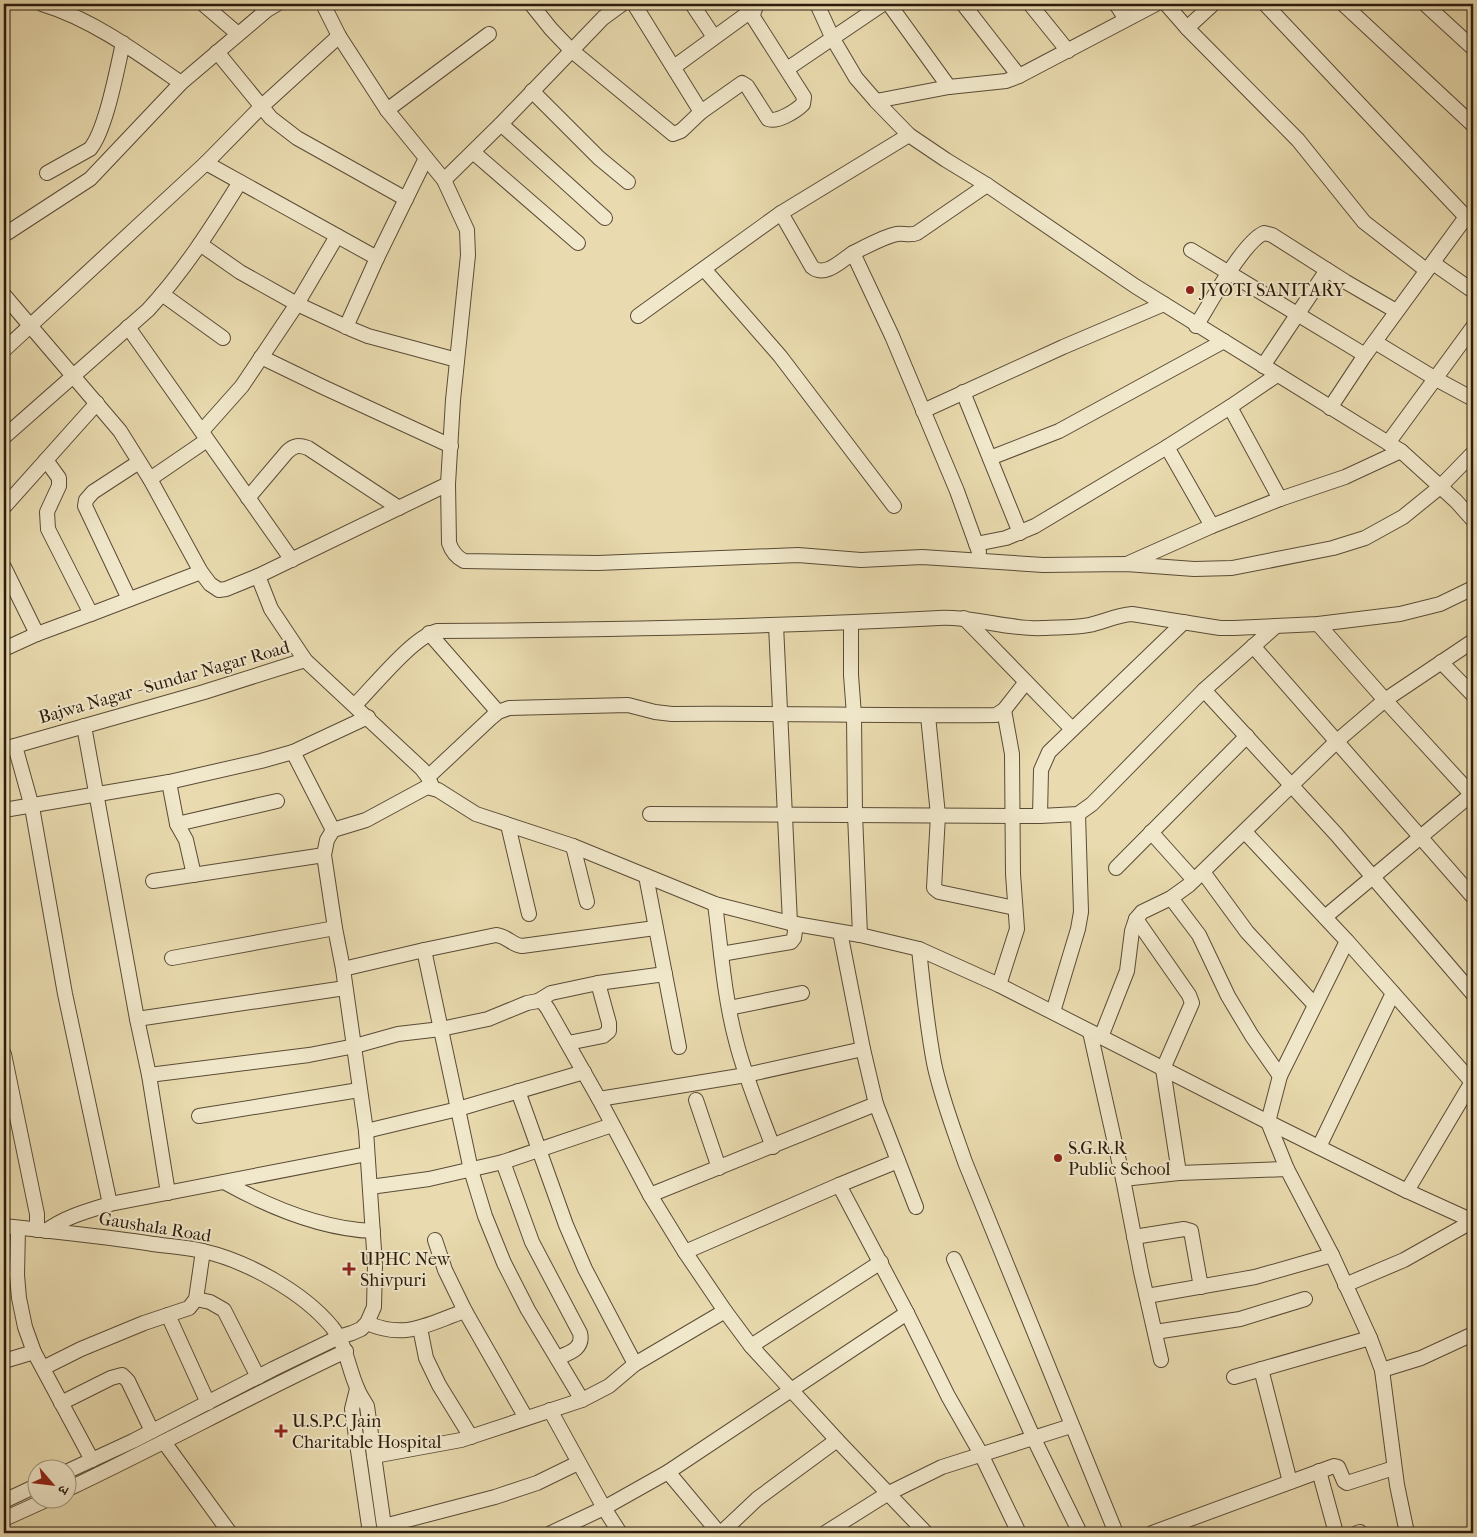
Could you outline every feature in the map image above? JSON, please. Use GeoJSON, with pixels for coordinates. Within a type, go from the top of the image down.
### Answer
{"type":"FeatureCollection","features":[{"type":"Feature","properties":{"kind":"street"},"geometry":{"type":"LineString","coordinates":[[42,4],[59,6],[123,43],[181,83]]}},
{"type":"Feature","properties":{"kind":"street"},"geometry":{"type":"LineString","coordinates":[[203,4],[238,34]]}},
{"type":"Feature","properties":{"kind":"street"},"geometry":{"type":"LineString","coordinates":[[4,235],[90,179],[181,83],[267,10],[277,4]]}},
{"type":"Feature","properties":{"kind":"street"},"geometry":{"type":"LineString","coordinates":[[323,4],[339,36],[387,110],[444,180],[464,221],[468,240],[448,484],[449,543],[452,551],[458,558],[464,561],[598,563],[798,555],[861,560],[922,557],[1052,566],[1126,564],[1194,569],[1232,568],[1333,548],[1365,538],[1393,524],[1440,487],[1473,453]]}},
{"type":"Feature","properties":{"kind":"street"},"geometry":{"type":"LineString","coordinates":[[531,4],[571,50],[674,134],[681,131],[700,112],[742,84],[747,86],[768,119],[774,121],[801,106],[805,100],[756,23],[753,14],[756,6]]}},
{"type":"Feature","properties":{"kind":"street"},"geometry":{"type":"LineString","coordinates":[[444,180],[603,18],[622,4]]}},
{"type":"Feature","properties":{"kind":"street"},"geometry":{"type":"LineString","coordinates":[[634,4],[700,112]]}},
{"type":"Feature","properties":{"kind":"street"},"geometry":{"type":"LineString","coordinates":[[692,4],[714,37]]}},
{"type":"Feature","properties":{"kind":"street"},"geometry":{"type":"LineString","coordinates":[[817,4],[833,39],[856,78],[909,135],[987,185],[1196,326],[1224,341],[1401,451],[1456,501],[1473,520]]}},
{"type":"Feature","properties":{"kind":"street"},"geometry":{"type":"LineString","coordinates":[[787,69],[882,4]]}},
{"type":"Feature","properties":{"kind":"street"},"geometry":{"type":"LineString","coordinates":[[889,4],[949,87]]}},
{"type":"Feature","properties":{"kind":"street"},"geometry":{"type":"LineString","coordinates":[[963,4],[1019,76]]}},
{"type":"Feature","properties":{"kind":"street"},"geometry":{"type":"LineString","coordinates":[[1030,4],[1068,51]]}},
{"type":"Feature","properties":{"kind":"street"},"geometry":{"type":"LineString","coordinates":[[1116,4],[1126,18]]}},
{"type":"Feature","properties":{"kind":"street"},"geometry":{"type":"LineString","coordinates":[[876,101],[949,87],[1006,81],[1068,51],[1126,18],[1156,4]]}},
{"type":"Feature","properties":{"kind":"street"},"geometry":{"type":"LineString","coordinates":[[1166,4],[1187,28],[1298,140],[1364,222],[1430,267],[1473,291]]}},
{"type":"Feature","properties":{"kind":"street"},"geometry":{"type":"LineString","coordinates":[[1187,28],[1213,4]]}},
{"type":"Feature","properties":{"kind":"street"},"geometry":{"type":"LineString","coordinates":[[1343,4],[1473,125]]}},
{"type":"Feature","properties":{"kind":"street"},"geometry":{"type":"LineString","coordinates":[[1425,4],[1473,48]]}},
{"type":"Feature","properties":{"kind":"street"},"geometry":{"type":"LineString","coordinates":[[1267,5],[1470,219],[1396,311],[1330,408]]}},
{"type":"Feature","properties":{"kind":"street"},"geometry":{"type":"LineString","coordinates":[[674,67],[756,6]]}},
{"type":"Feature","properties":{"kind":"street"},"geometry":{"type":"LineString","coordinates":[[387,110],[489,34]]}},
{"type":"Feature","properties":{"kind":"street"},"geometry":{"type":"LineString","coordinates":[[4,350],[206,163],[261,107],[339,36]]}},
{"type":"Feature","properties":{"kind":"street"},"geometry":{"type":"LineString","coordinates":[[48,173],[90,149],[94,144],[101,129],[123,43]]}},
{"type":"Feature","properties":{"kind":"street"},"geometry":{"type":"LineString","coordinates":[[217,52],[271,118],[297,138],[406,199]]}},
{"type":"Feature","properties":{"kind":"street"},"geometry":{"type":"LineString","coordinates":[[532,91],[599,158],[628,182]]}},
{"type":"Feature","properties":{"kind":"street"},"geometry":{"type":"LineString","coordinates":[[501,124],[605,218]]}},
{"type":"Feature","properties":{"kind":"street"},"geometry":{"type":"LineString","coordinates":[[638,316],[781,213],[909,135]]}},
{"type":"Feature","properties":{"kind":"street"},"geometry":{"type":"LineString","coordinates":[[473,152],[578,243]]}},
{"type":"Feature","properties":{"kind":"street"},"geometry":{"type":"LineString","coordinates":[[346,327],[376,258],[426,158]]}},
{"type":"Feature","properties":{"kind":"street"},"geometry":{"type":"LineString","coordinates":[[206,163],[376,258]]}},
{"type":"Feature","properties":{"kind":"street"},"geometry":{"type":"LineString","coordinates":[[4,437],[148,310],[200,244],[240,182]]}},
{"type":"Feature","properties":{"kind":"street"},"geometry":{"type":"LineString","coordinates":[[781,213],[812,268],[815,270],[827,270],[853,253],[892,235],[900,233],[917,234],[987,185]]}},
{"type":"Feature","properties":{"kind":"street"},"geometry":{"type":"LineString","coordinates":[[1196,326],[1229,273],[1252,241],[1264,233],[1272,235],[1396,311]]}},
{"type":"Feature","properties":{"kind":"street"},"geometry":{"type":"LineString","coordinates":[[150,479],[205,435],[242,386],[297,304],[338,236]]}},
{"type":"Feature","properties":{"kind":"street"},"geometry":{"type":"LineString","coordinates":[[200,244],[240,272],[297,304],[346,327],[368,336],[457,360]]}},
{"type":"Feature","properties":{"kind":"street"},"geometry":{"type":"LineString","coordinates":[[1191,250],[1365,355]]}},
{"type":"Feature","properties":{"kind":"street"},"geometry":{"type":"LineString","coordinates":[[853,253],[892,336],[957,491],[982,561]]}},
{"type":"Feature","properties":{"kind":"street"},"geometry":{"type":"LineString","coordinates":[[704,268],[780,356],[894,506]]}},
{"type":"Feature","properties":{"kind":"street"},"geometry":{"type":"LineString","coordinates":[[1263,366],[1327,270]]}},
{"type":"Feature","properties":{"kind":"street"},"geometry":{"type":"LineString","coordinates":[[162,294],[223,338]]}},
{"type":"Feature","properties":{"kind":"street"},"geometry":{"type":"LineString","coordinates":[[4,295],[120,431],[150,479],[202,572],[210,584],[219,590],[258,576],[448,484]]}},
{"type":"Feature","properties":{"kind":"street"},"geometry":{"type":"LineString","coordinates":[[923,411],[1088,336],[1164,304]]}},
{"type":"Feature","properties":{"kind":"street"},"geometry":{"type":"LineString","coordinates":[[128,327],[292,560]]}},
{"type":"Feature","properties":{"kind":"street"},"geometry":{"type":"LineString","coordinates":[[1388,443],[1473,327]]}},
{"type":"Feature","properties":{"kind":"street"},"geometry":{"type":"LineString","coordinates":[[990,458],[1059,431],[1224,341]]}},
{"type":"Feature","properties":{"kind":"street"},"geometry":{"type":"LineString","coordinates":[[1375,342],[1436,380],[1473,399]]}},
{"type":"Feature","properties":{"kind":"street"},"geometry":{"type":"LineString","coordinates":[[261,357],[451,446]]}},
{"type":"Feature","properties":{"kind":"street"},"geometry":{"type":"LineString","coordinates":[[976,544],[1020,533],[1035,526],[1166,447],[1277,375]]}},
{"type":"Feature","properties":{"kind":"street"},"geometry":{"type":"LineString","coordinates":[[963,392],[1020,533]]}},
{"type":"Feature","properties":{"kind":"street"},"geometry":{"type":"LineString","coordinates":[[4,507],[97,403]]}},
{"type":"Feature","properties":{"kind":"street"},"geometry":{"type":"LineString","coordinates":[[1230,407],[1280,499]]}},
{"type":"Feature","properties":{"kind":"street"},"geometry":{"type":"LineString","coordinates":[[248,498],[287,452],[293,446],[300,446],[308,448],[399,508]]}},
{"type":"Feature","properties":{"kind":"street"},"geometry":{"type":"LineString","coordinates":[[1166,447],[1212,526]]}},
{"type":"Feature","properties":{"kind":"street"},"geometry":{"type":"LineString","coordinates":[[1126,564],[1212,526],[1280,499],[1345,477],[1401,451]]}},
{"type":"Feature","properties":{"kind":"street"},"geometry":{"type":"LineString","coordinates":[[46,460],[59,478],[59,486],[47,512],[48,530],[91,614]]}},
{"type":"Feature","properties":{"kind":"street"},"geometry":{"type":"LineString","coordinates":[[129,599],[85,506],[89,495],[139,462]]}},
{"type":"Feature","properties":{"kind":"street"},"geometry":{"type":"LineString","coordinates":[[4,567],[37,634]]}},
{"type":"Feature","properties":{"kind":"street"},"geometry":{"type":"LineString","coordinates":[[4,649],[37,634],[202,572]]}},
{"type":"Feature","properties":{"kind":"street"},"geometry":{"type":"LineString","coordinates":[[258,576],[270,609],[305,660],[417,764],[430,782],[476,814],[573,846],[715,904],[793,924],[860,935],[919,949],[999,985],[1268,1122],[1407,1191],[1473,1221]]}},
{"type":"Feature","properties":{"kind":"street"},"geometry":{"type":"LineString","coordinates":[[355,705],[415,642],[429,633],[437,632],[640,629],[964,618],[1030,628],[1088,625],[1124,614],[1220,628],[1276,626],[1318,624],[1400,614],[1440,604],[1473,588]]}},
{"type":"Feature","properties":{"kind":"street"},"geometry":{"type":"LineString","coordinates":[[964,618],[1072,729]]}},
{"type":"Feature","properties":{"kind":"street"},"geometry":{"type":"LineString","coordinates":[[1040,816],[1041,770],[1049,752],[1184,622]]}},
{"type":"Feature","properties":{"kind":"street"},"geometry":{"type":"LineString","coordinates":[[851,623],[851,676],[854,715],[855,814],[860,935]]}},
{"type":"Feature","properties":{"kind":"street"},"geometry":{"type":"LineString","coordinates":[[1318,624],[1473,795],[1325,917]]}},
{"type":"Feature","properties":{"kind":"street"},"geometry":{"type":"LineString","coordinates":[[721,954],[791,942],[794,938],[784,815],[776,625]]}},
{"type":"Feature","properties":{"kind":"street"},"geometry":{"type":"LineString","coordinates":[[650,814],[1040,816],[1078,814],[1092,804],[1204,690],[1276,626]]}},
{"type":"Feature","properties":{"kind":"street"},"geometry":{"type":"LineString","coordinates":[[429,633],[498,712]]}},
{"type":"Feature","properties":{"kind":"street"},"geometry":{"type":"LineString","coordinates":[[1161,1360],[1134,1237],[1096,1034],[1127,971],[1132,931],[1136,919],[1142,912],[1171,898],[1198,876],[1336,741],[1385,700],[1473,641]]}},
{"type":"Feature","properties":{"kind":"street"},"geometry":{"type":"LineString","coordinates":[[1253,646],[1473,897]]}},
{"type":"Feature","properties":{"kind":"street","name":"Bajwa Nagar - Sundar Nagar Road"},"geometry":{"type":"LineString","coordinates":[[9,747],[204,692],[305,660]]}},
{"type":"Feature","properties":{"kind":"street"},"geometry":{"type":"LineString","coordinates":[[1441,662],[1473,695]]}},
{"type":"Feature","properties":{"kind":"street"},"geometry":{"type":"LineString","coordinates":[[78,1466],[339,1337],[361,1328],[367,1322],[374,1307],[375,1264],[366,1131],[343,969],[324,854],[327,840],[333,830],[366,820],[423,788],[498,712],[509,708],[628,705],[672,714],[996,715],[1004,710],[1026,682]]}},
{"type":"Feature","properties":{"kind":"street"},"geometry":{"type":"LineString","coordinates":[[1204,690],[1374,878],[1473,994]]}},
{"type":"Feature","properties":{"kind":"street"},"geometry":{"type":"LineString","coordinates":[[999,985],[1016,937],[1017,921],[1012,815],[1012,754],[1004,710]]}},
{"type":"Feature","properties":{"kind":"street"},"geometry":{"type":"LineString","coordinates":[[928,716],[938,815],[933,882],[936,890],[1015,908]]}},
{"type":"Feature","properties":{"kind":"street"},"geometry":{"type":"LineString","coordinates":[[4,810],[32,807],[169,782],[261,761],[293,752],[368,717]]}},
{"type":"Feature","properties":{"kind":"street"},"geometry":{"type":"LineString","coordinates":[[84,726],[137,1019],[149,1075],[168,1192]]}},
{"type":"Feature","properties":{"kind":"street"},"geometry":{"type":"LineString","coordinates":[[1116,868],[1246,736]]}},
{"type":"Feature","properties":{"kind":"street"},"geometry":{"type":"LineString","coordinates":[[9,747],[32,807],[65,994],[110,1204]]}},
{"type":"Feature","properties":{"kind":"street"},"geometry":{"type":"LineString","coordinates":[[293,752],[333,830]]}},
{"type":"Feature","properties":{"kind":"street"},"geometry":{"type":"LineString","coordinates":[[169,782],[177,824],[186,840],[194,875]]}},
{"type":"Feature","properties":{"kind":"street"},"geometry":{"type":"LineString","coordinates":[[177,824],[277,801]]}},
{"type":"Feature","properties":{"kind":"street"},"geometry":{"type":"LineString","coordinates":[[1053,1012],[1078,929],[1081,912],[1078,814]]}},
{"type":"Feature","properties":{"kind":"street"},"geometry":{"type":"LineString","coordinates":[[508,824],[529,914]]}},
{"type":"Feature","properties":{"kind":"street"},"geometry":{"type":"LineString","coordinates":[[1151,832],[1198,876],[1314,1004]]}},
{"type":"Feature","properties":{"kind":"street"},"geometry":{"type":"LineString","coordinates":[[1245,832],[1347,941],[1473,1081],[1407,1191]]}},
{"type":"Feature","properties":{"kind":"street"},"geometry":{"type":"LineString","coordinates":[[573,846],[587,902]]}},
{"type":"Feature","properties":{"kind":"street"},"geometry":{"type":"LineString","coordinates":[[153,881],[324,854]]}},
{"type":"Feature","properties":{"kind":"street"},"geometry":{"type":"LineString","coordinates":[[646,876],[679,1046]]}},
{"type":"Feature","properties":{"kind":"street"},"geometry":{"type":"LineString","coordinates":[[1171,898],[1199,936],[1228,996],[1252,1036],[1280,1076]]}},
{"type":"Feature","properties":{"kind":"street"},"geometry":{"type":"LineString","coordinates":[[715,904],[729,1008],[736,1041],[746,1075],[773,1147]]}},
{"type":"Feature","properties":{"kind":"street"},"geometry":{"type":"LineString","coordinates":[[1136,919],[1189,995],[1192,1003],[1163,1069],[1180,1173]]}},
{"type":"Feature","properties":{"kind":"street"},"geometry":{"type":"LineString","coordinates":[[172,958],[335,928]]}},
{"type":"Feature","properties":{"kind":"street"},"geometry":{"type":"LineString","coordinates":[[343,969],[496,936],[503,936],[522,946],[655,928]]}},
{"type":"Feature","properties":{"kind":"street"},"geometry":{"type":"LineString","coordinates":[[840,932],[876,1104],[916,1207]]}},
{"type":"Feature","properties":{"kind":"street"},"geometry":{"type":"LineString","coordinates":[[1347,941],[1314,1004],[1280,1076],[1268,1122],[1287,1169],[1332,1255],[1370,1338],[1382,1370],[1394,1468],[1407,1533]]}},
{"type":"Feature","properties":{"kind":"street"},"geometry":{"type":"LineString","coordinates":[[919,949],[925,1006],[935,1065],[948,1113],[965,1162],[1116,1533]]}},
{"type":"Feature","properties":{"kind":"street"},"geometry":{"type":"LineString","coordinates":[[424,950],[471,1170],[485,1216],[504,1263],[528,1310],[582,1400]]}},
{"type":"Feature","properties":{"kind":"street"},"geometry":{"type":"LineString","coordinates":[[149,1075],[309,1055],[354,1046],[398,1034],[440,1029],[488,1019],[527,1003],[538,1001],[551,993],[665,974]]}},
{"type":"Feature","properties":{"kind":"street"},"geometry":{"type":"LineString","coordinates":[[568,1043],[603,1036],[609,1030],[609,1023],[598,984]]}},
{"type":"Feature","properties":{"kind":"street"},"geometry":{"type":"LineString","coordinates":[[137,1019],[345,988]]}},
{"type":"Feature","properties":{"kind":"street"},"geometry":{"type":"LineString","coordinates":[[729,1008],[802,993]]}},
{"type":"Feature","properties":{"kind":"street"},"geometry":{"type":"LineString","coordinates":[[1319,1147],[1393,993]]}},
{"type":"Feature","properties":{"kind":"street"},"geometry":{"type":"LineString","coordinates":[[538,1001],[546,1005],[599,1098],[650,1195],[724,1311],[751,1346],[926,1533]]}},
{"type":"Feature","properties":{"kind":"street"},"geometry":{"type":"LineString","coordinates":[[599,1098],[746,1075],[863,1049]]}},
{"type":"Feature","properties":{"kind":"street"},"geometry":{"type":"LineString","coordinates":[[4,1054],[41,1231],[75,1215],[110,1204],[367,1154]]}},
{"type":"Feature","properties":{"kind":"street"},"geometry":{"type":"LineString","coordinates":[[366,1131],[458,1109],[584,1072]]}},
{"type":"Feature","properties":{"kind":"street"},"geometry":{"type":"LineString","coordinates":[[199,1116],[359,1090]]}},
{"type":"Feature","properties":{"kind":"street"},"geometry":{"type":"LineString","coordinates":[[518,1091],[566,1225],[585,1269],[635,1364]]}},
{"type":"Feature","properties":{"kind":"street"},"geometry":{"type":"LineString","coordinates":[[696,1100],[719,1168]]}},
{"type":"Feature","properties":{"kind":"street"},"geometry":{"type":"LineString","coordinates":[[650,1195],[876,1104]]}},
{"type":"Feature","properties":{"kind":"street"},"geometry":{"type":"LineString","coordinates":[[370,1188],[471,1170],[504,1162],[612,1125]]}},
{"type":"Feature","properties":{"kind":"street"},"geometry":{"type":"LineString","coordinates":[[685,1252],[898,1161]]}},
{"type":"Feature","properties":{"kind":"street"},"geometry":{"type":"LineString","coordinates":[[504,1162],[532,1242],[580,1334],[581,1342],[577,1349],[557,1358]]}},
{"type":"Feature","properties":{"kind":"street"},"geometry":{"type":"LineString","coordinates":[[1124,1179],[1180,1173],[1287,1169]]}},
{"type":"Feature","properties":{"kind":"street"},"geometry":{"type":"LineString","coordinates":[[224,1182],[253,1197],[329,1226],[373,1231]]}},
{"type":"Feature","properties":{"kind":"street"},"geometry":{"type":"LineString","coordinates":[[839,1185],[907,1312],[948,1396],[981,1454],[1018,1533]]}},
{"type":"Feature","properties":{"kind":"street"},"geometry":{"type":"LineString","coordinates":[[1345,1285],[1404,1260],[1473,1221]]}},
{"type":"Feature","properties":{"kind":"street","name":"Gaushala Road"},"geometry":{"type":"LineString","coordinates":[[4,1226],[204,1251],[266,1276],[297,1295],[321,1316],[339,1337],[346,1351],[357,1389],[367,1406],[384,1530]]}},
{"type":"Feature","properties":{"kind":"street"},"geometry":{"type":"LineString","coordinates":[[18,1228],[17,1275],[19,1298],[25,1327],[34,1352],[92,1460]]}},
{"type":"Feature","properties":{"kind":"street"},"geometry":{"type":"LineString","coordinates":[[1134,1237],[1184,1229],[1191,1231],[1201,1287]]}},
{"type":"Feature","properties":{"kind":"street"},"geometry":{"type":"LineString","coordinates":[[435,1240],[445,1270],[465,1311],[526,1418]]}},
{"type":"Feature","properties":{"kind":"street"},"geometry":{"type":"LineString","coordinates":[[43,1368],[81,1349],[189,1308],[196,1299],[204,1251]]}},
{"type":"Feature","properties":{"kind":"street"},"geometry":{"type":"LineString","coordinates":[[1147,1296],[1255,1277],[1332,1255]]}},
{"type":"Feature","properties":{"kind":"street"},"geometry":{"type":"LineString","coordinates":[[954,1259],[1034,1438],[1080,1533]]}},
{"type":"Feature","properties":{"kind":"street"},"geometry":{"type":"LineString","coordinates":[[751,1346],[881,1262]]}},
{"type":"Feature","properties":{"kind":"street"},"geometry":{"type":"LineString","coordinates":[[196,1299],[210,1302],[224,1310],[258,1377]]}},
{"type":"Feature","properties":{"kind":"street"},"geometry":{"type":"LineString","coordinates":[[1155,1332],[1240,1319],[1305,1299]]}},
{"type":"Feature","properties":{"kind":"street"},"geometry":{"type":"LineString","coordinates":[[367,1322],[382,1329],[392,1331],[420,1328],[465,1311]]}},
{"type":"Feature","properties":{"kind":"street"},"geometry":{"type":"LineString","coordinates":[[374,1456],[448,1444],[582,1400],[609,1386],[635,1364],[724,1311]]}},
{"type":"Feature","properties":{"kind":"street"},"geometry":{"type":"LineString","coordinates":[[551,1533],[604,1508],[668,1472],[907,1312]]}},
{"type":"Feature","properties":{"kind":"street"},"geometry":{"type":"LineString","coordinates":[[168,1315],[208,1403]]}},
{"type":"Feature","properties":{"kind":"street"},"geometry":{"type":"LineString","coordinates":[[420,1328],[426,1358],[439,1384],[471,1437]]}},
{"type":"Feature","properties":{"kind":"street"},"geometry":{"type":"LineString","coordinates":[[1382,1370],[1421,1358],[1473,1334]]}},
{"type":"Feature","properties":{"kind":"street"},"geometry":{"type":"LineString","coordinates":[[1234,1377],[1370,1338]]}},
{"type":"Feature","properties":{"kind":"street"},"geometry":{"type":"LineString","coordinates":[[78,1484],[346,1351]]}},
{"type":"Feature","properties":{"kind":"street"},"geometry":{"type":"LineString","coordinates":[[4,1361],[34,1352]]}},
{"type":"Feature","properties":{"kind":"street"},"geometry":{"type":"LineString","coordinates":[[1261,1369],[1290,1482]]}},
{"type":"Feature","properties":{"kind":"street"},"geometry":{"type":"LineString","coordinates":[[61,1402],[111,1378],[122,1375],[128,1381],[152,1431]]}},
{"type":"Feature","properties":{"kind":"street"},"geometry":{"type":"LineString","coordinates":[[357,1389],[352,1409],[370,1533]]}},
{"type":"Feature","properties":{"kind":"street"},"geometry":{"type":"LineString","coordinates":[[550,1410],[578,1463],[620,1533]]}},
{"type":"Feature","properties":{"kind":"street"},"geometry":{"type":"LineString","coordinates":[[825,1533],[888,1494],[942,1467],[1071,1426]]}},
{"type":"Feature","properties":{"kind":"street"},"geometry":{"type":"LineString","coordinates":[[668,1472],[720,1533],[757,1499],[837,1440]]}},
{"type":"Feature","properties":{"kind":"street"},"geometry":{"type":"LineString","coordinates":[[164,1442],[230,1533]]}},
{"type":"Feature","properties":{"kind":"street"},"geometry":{"type":"LineString","coordinates":[[384,1530],[537,1483],[578,1463]]}},
{"type":"Feature","properties":{"kind":"street"},"geometry":{"type":"LineString","coordinates":[[1152,1533],[1336,1466],[1340,1469],[1344,1482],[1347,1483],[1394,1468]]}},
{"type":"Feature","properties":{"kind":"street"},"geometry":{"type":"LineString","coordinates":[[1319,1471],[1336,1533]]}},
{"type":"Feature","properties":{"kind":"street"},"geometry":{"type":"LineString","coordinates":[[4,1501],[28,1490]]}},
{"type":"Feature","properties":{"kind":"street"},"geometry":{"type":"LineString","coordinates":[[4,1519],[28,1508]]}},
{"type":"Feature","properties":{"kind":"place","name":"JYOTI SANITARY"},"geometry":{"type":"Point","coordinates":[1190,290]}},
{"type":"Feature","properties":{"kind":"place","name":"S.G.R.R Public School"},"geometry":{"type":"Point","coordinates":[1058,1158]}},
{"type":"Feature","properties":{"kind":"place","name":"UPHC New Shivpuri"},"geometry":{"type":"Point","coordinates":[349,1269]}},
{"type":"Feature","properties":{"kind":"place","name":"U.S.P.C Jain Charitable Hospital"},"geometry":{"type":"Point","coordinates":[281,1431]}}]}
